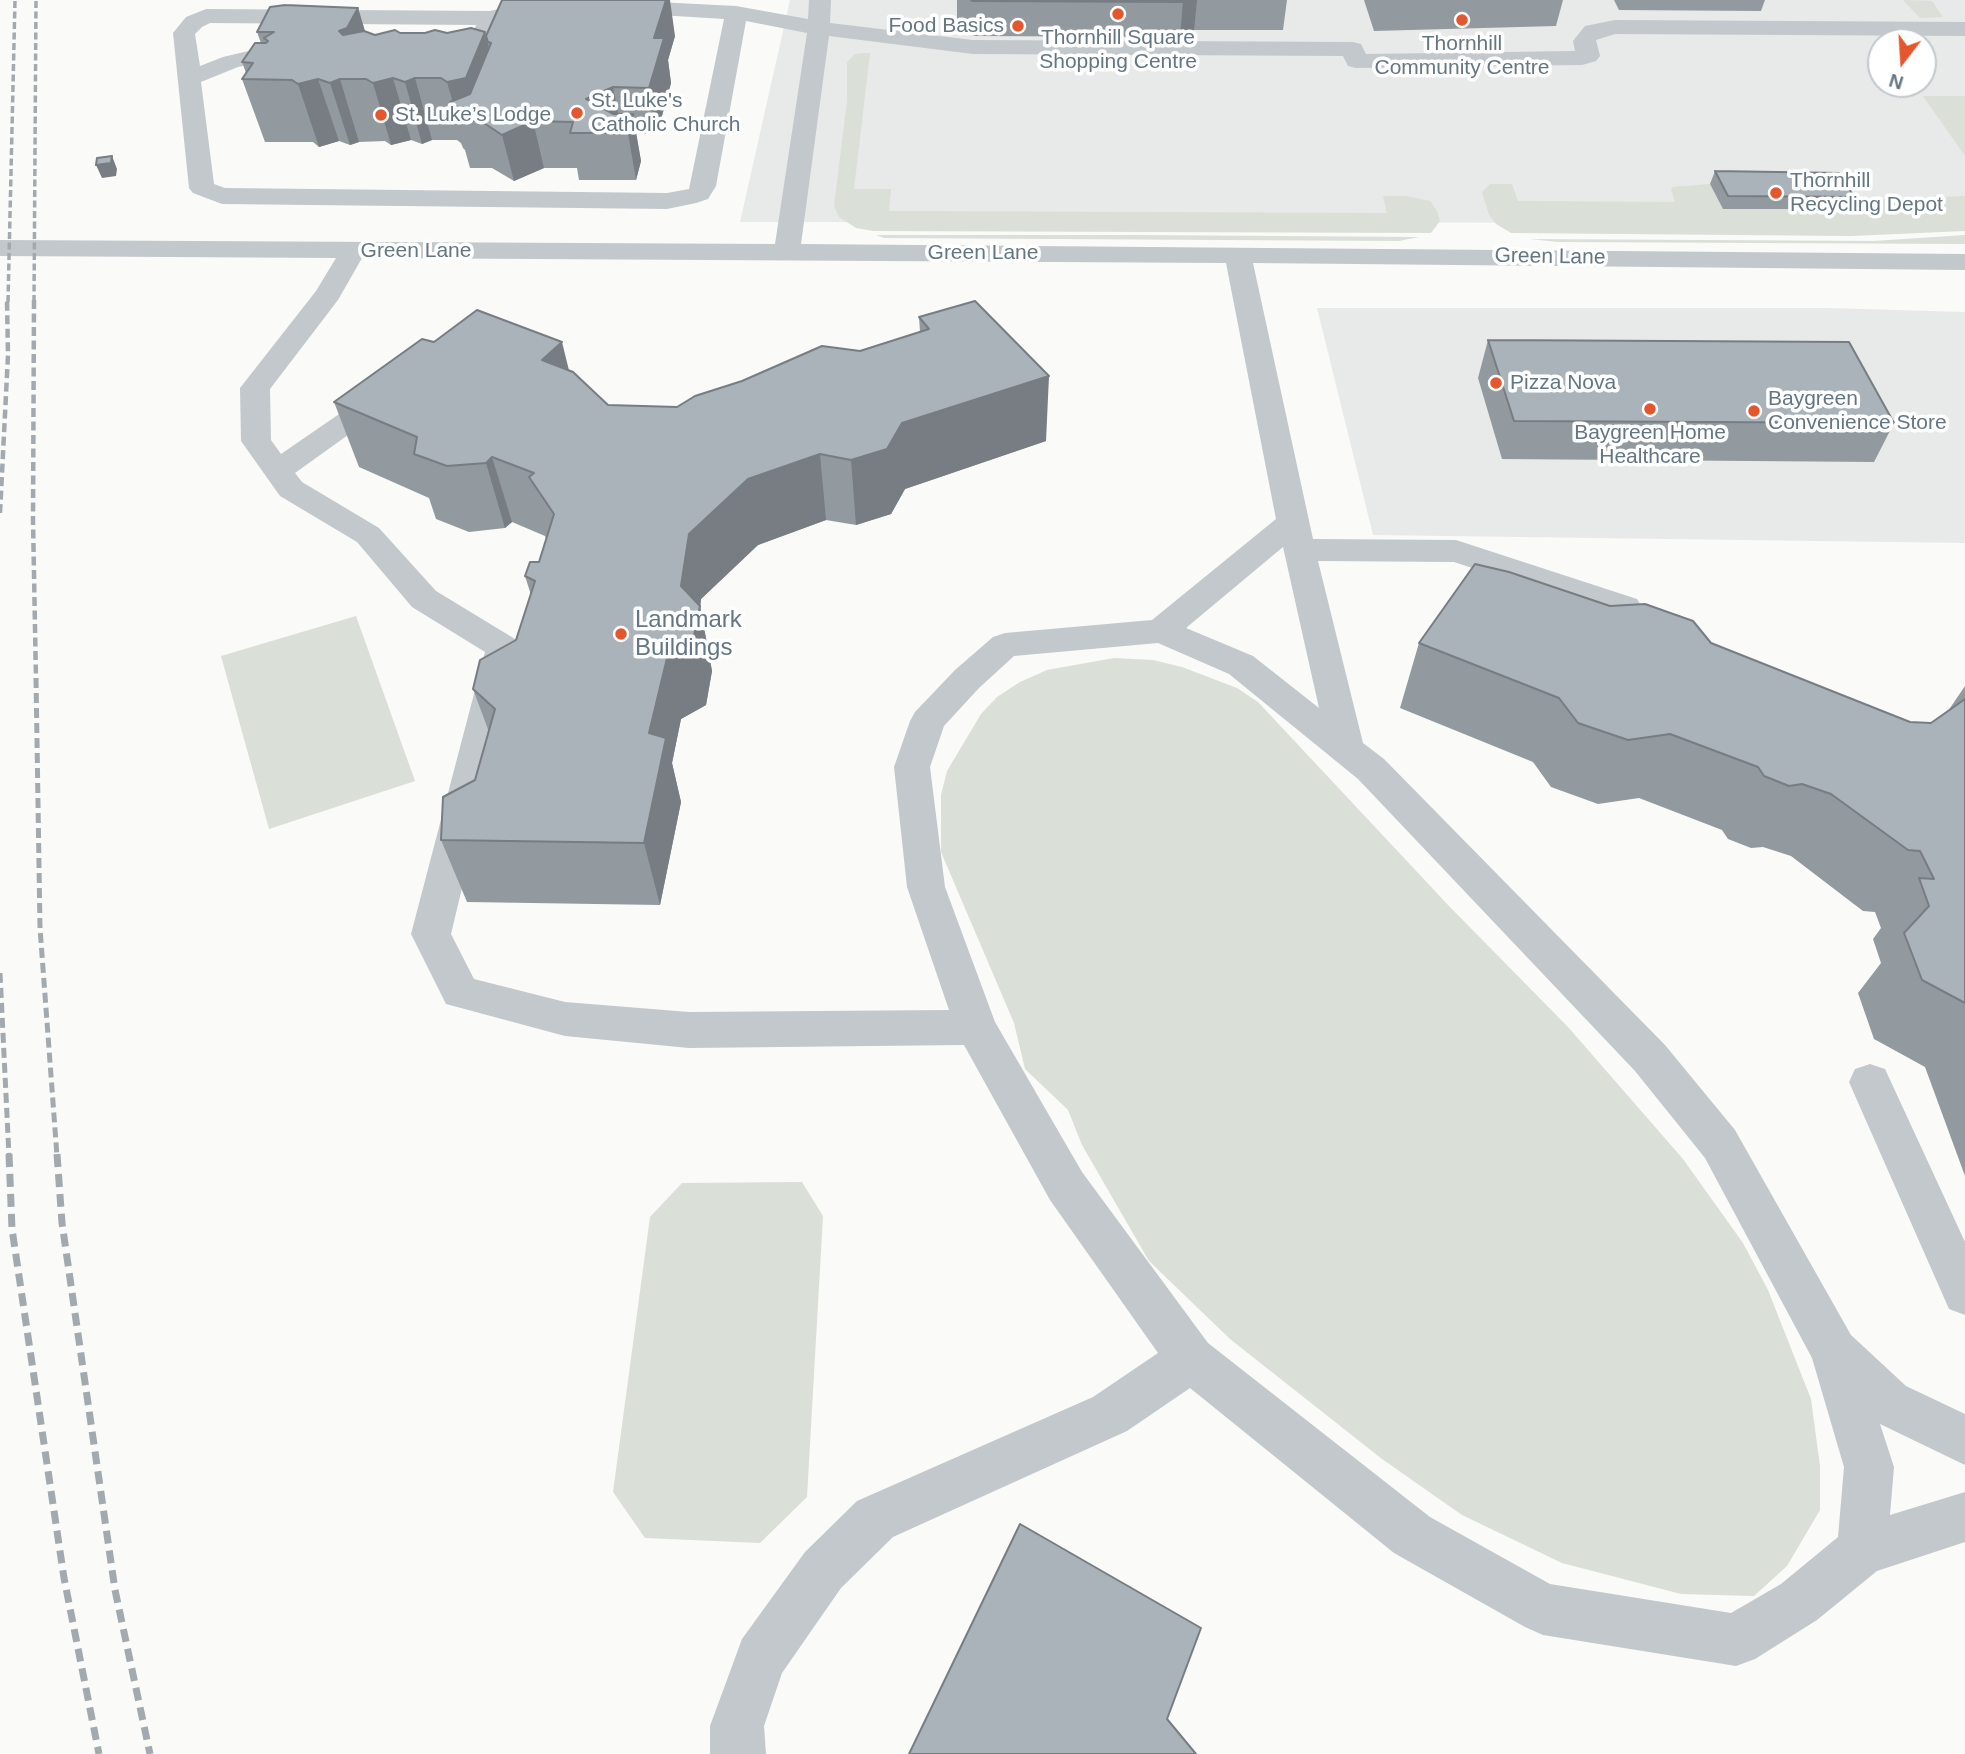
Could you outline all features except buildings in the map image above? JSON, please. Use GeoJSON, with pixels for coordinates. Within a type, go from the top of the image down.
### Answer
{"type":"FeatureCollection","features":[{"type":"Feature","properties":{"kind":"street"},"geometry":{"type":"LineString","coordinates":[[787,252],[819,28],[820,0]]}},
{"type":"Feature","properties":{"kind":"street"},"geometry":{"type":"LineString","coordinates":[[568,5],[543,5],[490,18],[206,16],[187,27],[184,33],[202,188],[222,196],[667,201],[699,194],[703,186],[736,13]]}},
{"type":"Feature","properties":{"kind":"street"},"geometry":{"type":"LineString","coordinates":[[595,6],[736,13],[819,28],[973,47],[1353,49],[1356,61],[1581,58],[1588,56],[1584,41],[1587,36],[1615,27],[1965,29]]}},
{"type":"Feature","properties":{"kind":"street"},"geometry":{"type":"LineString","coordinates":[[435,58],[475,58],[490,18]]}},
{"type":"Feature","properties":{"kind":"street"},"geometry":{"type":"LineString","coordinates":[[189,79],[231,62],[257,56],[325,57]]}},
{"type":"Feature","properties":{"kind":"street"},"geometry":{"type":"LineString","coordinates":[[292,251],[318,197]]}},
{"type":"Feature","properties":{"kind":"street","name":"Green Lane"},"geometry":{"type":"LineString","coordinates":[[0,248],[1903,259],[1965,262]]}},
{"type":"Feature","properties":{"kind":"street"},"geometry":{"type":"LineString","coordinates":[[354,251],[328,294],[255,388],[256,441],[290,489],[369,534],[425,599],[503,647],[431,934],[460,992],[565,1019],[689,1030],[975,1027]]}},
{"type":"Feature","properties":{"kind":"street"},"geometry":{"type":"LineString","coordinates":[[1238,255],[1296,536],[1346,748]]}},
{"type":"Feature","properties":{"kind":"street"},"geometry":{"type":"LineString","coordinates":[[277,471],[407,379]]}},
{"type":"Feature","properties":{"kind":"street"},"geometry":{"type":"LineString","coordinates":[[1161,631],[1296,536],[1457,551],[1625,607]]}},
{"type":"Feature","properties":{"kind":"street"},"geometry":{"type":"LineString","coordinates":[[1862,1550],[1869,1467],[1835,1351],[1720,1144],[1650,1058],[1371,769],[1241,665],[1161,631],[1005,645],[967,679],[928,721],[912,767],[926,887],[975,1027],[1066,1186],[1191,1359],[1412,1535],[1543,1609],[1736,1640],[1799,1602],[1862,1550],[1965,1517]]}},
{"type":"Feature","properties":{"kind":"street"},"geometry":{"type":"LineString","coordinates":[[1870,1082],[1965,1293]]}},
{"type":"Feature","properties":{"kind":"street"},"geometry":{"type":"LineString","coordinates":[[1835,1351],[1889,1403],[1965,1440]]}},
{"type":"Feature","properties":{"kind":"street"},"geometry":{"type":"LineString","coordinates":[[738,1754],[737,1726],[761,1658],[823,1570],[875,1519],[1110,1413],[1191,1359]]}},
{"type":"Feature","properties":{"kind":"shaded area"},"geometry":{"type":"Polygon","coordinates":[[[790,0],[1965,0],[1965,223],[740,222],[790,0]]]}},
{"type":"Feature","properties":{"kind":"shaded area"},"geometry":{"type":"Polygon","coordinates":[[[1903,0],[1932,1],[1943,17],[1920,18],[1903,0]]]}},
{"type":"Feature","properties":{"kind":"shaded area"},"geometry":{"type":"Polygon","coordinates":[[[870,53],[854,189],[891,189],[889,211],[1387,213],[1383,196],[1406,196],[1430,201],[1440,221],[1431,233],[873,231],[856,228],[839,217],[834,206],[847,101],[847,62],[855,54],[870,53]]]}},
{"type":"Feature","properties":{"kind":"shaded area"},"geometry":{"type":"Polygon","coordinates":[[[1965,96],[1965,156],[1924,98],[1965,96]]]}},
{"type":"Feature","properties":{"kind":"shaded area"},"geometry":{"type":"Polygon","coordinates":[[[1490,184],[1512,184],[1518,201],[1675,202],[1671,189],[1673,187],[1710,184],[1723,209],[1847,209],[1843,201],[1965,196],[1965,231],[1851,236],[1511,233],[1496,224],[1489,215],[1482,192],[1490,184]]]}},
{"type":"Feature","properties":{"kind":"shaded area"},"geometry":{"type":"Polygon","coordinates":[[[876,235],[1419,237],[1399,241],[884,238],[876,235]]]}},
{"type":"Feature","properties":{"kind":"shaded area"},"geometry":{"type":"Polygon","coordinates":[[[1965,235],[1965,244],[1558,242],[1530,239],[1874,241],[1965,235]]]}},
{"type":"Feature","properties":{"kind":"shaded area"},"geometry":{"type":"Polygon","coordinates":[[[1317,308],[1826,308],[1965,312],[1965,543],[1373,535],[1317,308]]]}},
{"type":"Feature","properties":{"kind":"shaded area"},"geometry":{"type":"Polygon","coordinates":[[[356,616],[415,781],[269,829],[221,656],[356,616]]]}},
{"type":"Feature","properties":{"kind":"shaded area"},"geometry":{"type":"Polygon","coordinates":[[[1114,658],[1153,660],[1182,667],[1237,688],[1258,702],[1448,905],[1568,1027],[1683,1159],[1743,1243],[1768,1290],[1811,1399],[1820,1466],[1820,1510],[1787,1566],[1754,1596],[1681,1594],[1562,1563],[1462,1515],[1382,1459],[1230,1339],[1149,1261],[1082,1145],[1068,1110],[1025,1069],[1014,1023],[941,852],[941,795],[947,771],[981,714],[997,697],[1020,682],[1047,670],[1114,658]]]}},
{"type":"Feature","properties":{"kind":"shaded area"},"geometry":{"type":"Polygon","coordinates":[[[802,1182],[823,1216],[807,1497],[760,1543],[645,1538],[613,1492],[650,1217],[682,1183],[802,1182]]]}},
{"type":"Feature","properties":{"kind":"railway"},"geometry":{"type":"LineString","coordinates":[[8,302],[15,0]]}},
{"type":"Feature","properties":{"kind":"railway"},"geometry":{"type":"LineString","coordinates":[[34,302],[36,0]]}},
{"type":"Feature","properties":{"kind":"railway"},"geometry":{"type":"LineString","coordinates":[[0,513],[8,355],[7,300]]}},
{"type":"Feature","properties":{"kind":"railway"},"geometry":{"type":"LineString","coordinates":[[34,300],[33,520],[36,680]]}},
{"type":"Feature","properties":{"kind":"railway"},"geometry":{"type":"LineString","coordinates":[[36,678],[40,928],[57,1156]]}},
{"type":"Feature","properties":{"kind":"railway"},"geometry":{"type":"LineString","coordinates":[[0,973],[9,1156]]}},
{"type":"Feature","properties":{"kind":"railway"},"geometry":{"type":"LineString","coordinates":[[9,1154],[12,1229],[64,1578],[99,1754]]}},
{"type":"Feature","properties":{"kind":"railway"},"geometry":{"type":"LineString","coordinates":[[57,1154],[62,1223],[115,1590],[150,1754]]}},
{"type":"Feature","properties":{"kind":"place","name":"Thornhill Square Shopping Centre"},"geometry":{"type":"Point","coordinates":[1118,14]}},
{"type":"Feature","properties":{"kind":"place","name":"Thornhill Community Centre"},"geometry":{"type":"Point","coordinates":[1462,20]}},
{"type":"Feature","properties":{"kind":"place","name":"Food Basics"},"geometry":{"type":"Point","coordinates":[1018,26]}},
{"type":"Feature","properties":{"kind":"place","name":"St. Luke's Catholic Church"},"geometry":{"type":"Point","coordinates":[577,113]}},
{"type":"Feature","properties":{"kind":"place","name":"St. Luke’s Lodge"},"geometry":{"type":"Point","coordinates":[381,115]}},
{"type":"Feature","properties":{"kind":"place","name":"Thornhill Recycling Depot"},"geometry":{"type":"Point","coordinates":[1776,193]}},
{"type":"Feature","properties":{"kind":"place","name":"Pizza Nova"},"geometry":{"type":"Point","coordinates":[1496,383]}},
{"type":"Feature","properties":{"kind":"place","name":"Baygreen Home Healthcare"},"geometry":{"type":"Point","coordinates":[1650,409]}},
{"type":"Feature","properties":{"kind":"place","name":"Baygreen Convenience Store"},"geometry":{"type":"Point","coordinates":[1754,411]}},
{"type":"Feature","properties":{"kind":"place","name":"Landmark Buildings"},"geometry":{"type":"Point","coordinates":[621,634]}}]}
